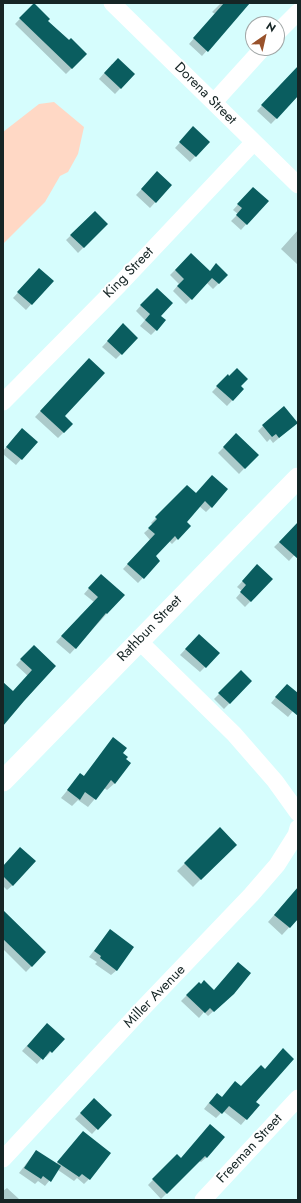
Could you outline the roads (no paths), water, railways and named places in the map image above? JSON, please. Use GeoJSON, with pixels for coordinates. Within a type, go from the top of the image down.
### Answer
{"type":"FeatureCollection","features":[{"type":"Feature","properties":{"kind":"street","name":"Dorena Street"},"geometry":{"type":"LineString","coordinates":[[112,3],[298,185]]}},
{"type":"Feature","properties":{"kind":"street"},"geometry":{"type":"LineString","coordinates":[[285,25],[298,12]]}},
{"type":"Feature","properties":{"kind":"street"},"geometry":{"type":"LineString","coordinates":[[214,102],[256,56]]}},
{"type":"Feature","properties":{"kind":"street","name":"King Street"},"geometry":{"type":"LineString","coordinates":[[3,402],[119,285],[254,143]]}},
{"type":"Feature","properties":{"kind":"street","name":"Rathbun Street"},"geometry":{"type":"LineString","coordinates":[[3,781],[298,478]]}},
{"type":"Feature","properties":{"kind":"street"},"geometry":{"type":"LineString","coordinates":[[139,641],[234,734],[275,781],[298,813]]}},
{"type":"Feature","properties":{"kind":"street","name":"Miller Avenue"},"geometry":{"type":"LineString","coordinates":[[3,1159],[144,1007],[251,895],[277,865],[296,835],[298,828]]}},
{"type":"Feature","properties":{"kind":"street","name":"Freeman Street"},"geometry":{"type":"LineString","coordinates":[[203,1200],[298,1098]]}}]}
